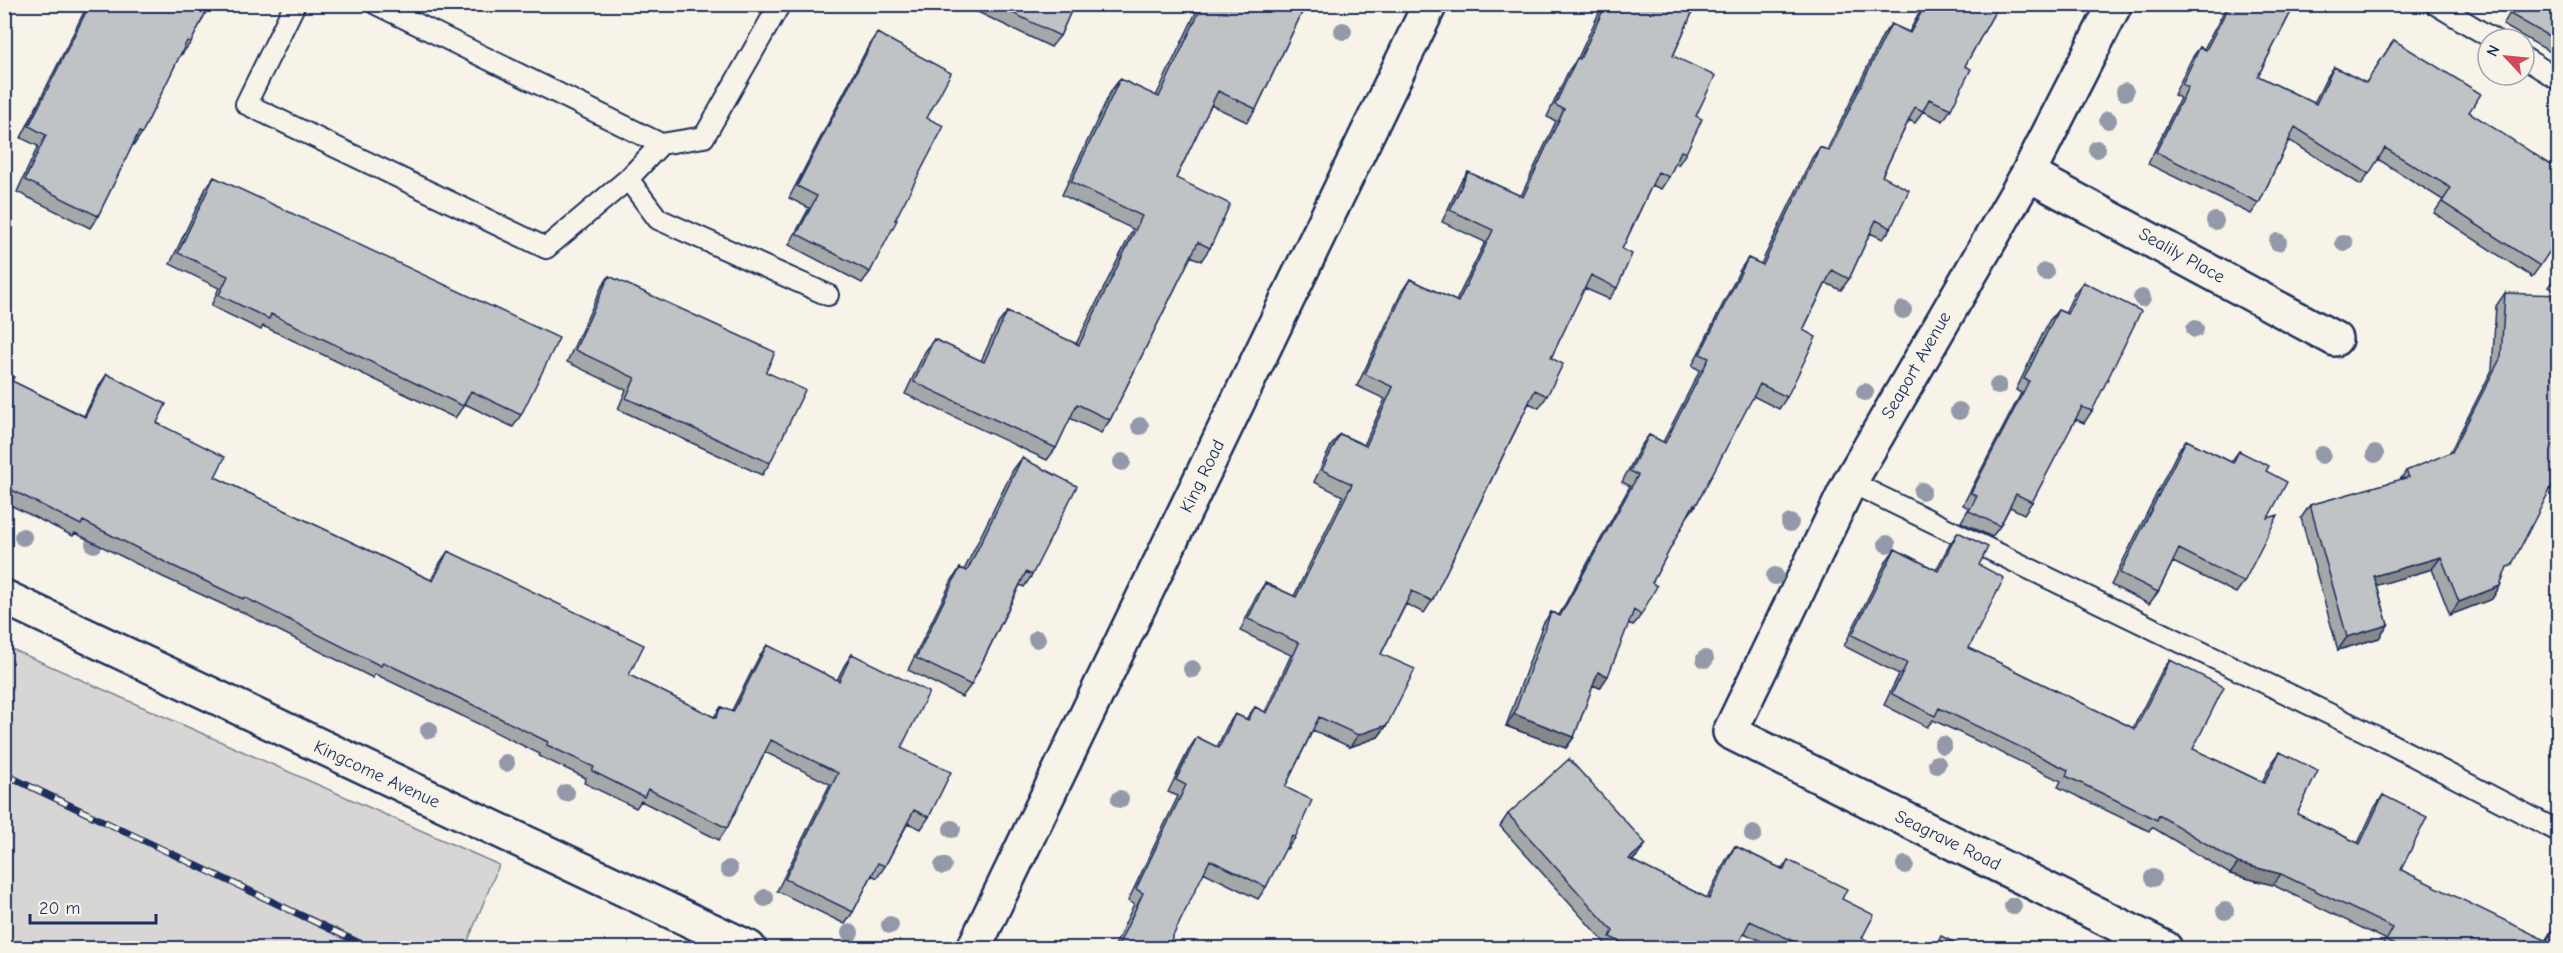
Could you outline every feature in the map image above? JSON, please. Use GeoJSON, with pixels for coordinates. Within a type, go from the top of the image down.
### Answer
{"type":"FeatureCollection","features":[{"type":"Feature","properties":{"kind":"street","name":"King Road"},"geometry":{"type":"LineString","coordinates":[[974,948],[1430,4]]}},
{"type":"Feature","properties":{"kind":"street","name":"Seaport Avenue"},"geometry":{"type":"LineString","coordinates":[[1730,732],[1850,482],[2028,174],[2115,4]]}},
{"type":"Feature","properties":{"kind":"street","name":"Sealily Place"},"geometry":{"type":"LineString","coordinates":[[2028,174],[2079,199],[2335,339]]}},
{"type":"Feature","properties":{"kind":"street","name":"Kingcome Avenue"},"geometry":{"type":"LineString","coordinates":[[4,597],[749,948]]}},
{"type":"Feature","properties":{"kind":"street","name":"Seagrave Road"},"geometry":{"type":"LineString","coordinates":[[1730,732],[2165,948]]}},
{"type":"Feature","properties":{"kind":"lane"},"geometry":{"type":"LineString","coordinates":[[295,4],[246,104],[546,248],[627,179],[661,144]]}},
{"type":"Feature","properties":{"kind":"lane"},"geometry":{"type":"LineString","coordinates":[[376,4],[661,144],[705,137],[780,4]]}},
{"type":"Feature","properties":{"kind":"lane"},"geometry":{"type":"LineString","coordinates":[[2435,4],[2476,29]]}},
{"type":"Feature","properties":{"kind":"lane"},"geometry":{"type":"LineString","coordinates":[[2536,65],[2559,79]]}},
{"type":"Feature","properties":{"kind":"lane"},"geometry":{"type":"LineString","coordinates":[[627,179],[658,219],[828,295]]}},
{"type":"Feature","properties":{"kind":"lane"},"geometry":{"type":"LineString","coordinates":[[1850,482],[2379,738],[2559,831]]}},
{"type":"Feature","properties":{"kind":"shaded area"},"geometry":{"type":"Polygon","coordinates":[[[5,646],[499,865],[465,948],[5,948],[5,646]]]}},
{"type":"Feature","properties":{"kind":"building"},"geometry":{"type":"Polygon","coordinates":[[[90,4],[210,4],[191,42],[187,41],[98,216],[25,180],[46,135],[29,126],[90,4]]]}},
{"type":"Feature","properties":{"kind":"building"},"geometry":{"type":"Polygon","coordinates":[[[994,4],[1074,4],[1060,36],[994,4]]]}},
{"type":"Feature","properties":{"kind":"building"},"geometry":{"type":"Polygon","coordinates":[[[1203,4],[1306,4],[1256,109],[1218,91],[1176,178],[1230,204],[1210,248],[1198,242],[1110,420],[1077,404],[1056,448],[914,382],[934,339],[984,362],[1007,312],[1079,345],[1142,216],[1071,182],[1120,79],[1159,97],[1203,4]]]}},
{"type":"Feature","properties":{"kind":"building"},"geometry":{"type":"Polygon","coordinates":[[[1606,4],[1696,4],[1673,56],[1715,76],[1696,116],[1702,119],[1686,153],[1681,151],[1669,177],[1658,172],[1622,249],[1632,254],[1617,288],[1591,275],[1551,358],[1563,364],[1547,396],[1535,390],[1432,601],[1412,591],[1381,654],[1415,669],[1387,725],[1358,735],[1319,717],[1285,787],[1312,800],[1295,838],[1292,836],[1266,887],[1210,860],[1170,942],[1184,948],[1117,948],[1143,893],[1136,889],[1186,785],[1176,780],[1197,737],[1219,748],[1235,714],[1248,720],[1255,707],[1267,713],[1299,643],[1248,619],[1265,583],[1296,597],[1352,484],[1322,470],[1340,434],[1366,446],[1393,387],[1365,374],[1410,279],[1458,302],[1493,230],[1450,210],[1468,172],[1523,197],[1564,109],[1555,105],[1606,4]]]}},
{"type":"Feature","properties":{"kind":"building"},"geometry":{"type":"Polygon","coordinates":[[[1926,4],[1999,4],[1965,66],[1971,69],[1951,109],[1929,99],[1923,111],[1915,107],[1882,176],[1909,190],[1891,228],[1876,220],[1849,279],[1832,270],[1803,330],[1816,337],[1787,397],[1760,384],[1652,583],[1657,586],[1641,615],[1634,610],[1608,676],[1598,672],[1574,737],[1514,714],[1551,612],[1560,616],[1638,475],[1630,471],[1649,435],[1665,443],[1709,358],[1700,354],[1748,258],[1763,265],[1820,147],[1829,151],[1891,24],[1910,33],[1926,4]]]}},
{"type":"Feature","properties":{"kind":"building"},"geometry":{"type":"Polygon","coordinates":[[[2230,4],[2295,4],[2258,76],[2316,104],[2334,67],[2366,83],[2394,40],[2481,94],[2469,112],[2559,170],[2559,237],[2540,266],[2442,202],[2451,188],[2385,148],[2369,174],[2295,127],[2259,203],[2156,152],[2188,87],[2182,84],[2200,47],[2206,50],[2230,4]]]}},
{"type":"Feature","properties":{"kind":"building"},"geometry":{"type":"Polygon","coordinates":[[[2516,4],[2559,4],[2559,42],[2536,27],[2510,14],[2516,4]]]}},
{"type":"Feature","properties":{"kind":"building"},"geometry":{"type":"Polygon","coordinates":[[[877,33],[951,73],[927,118],[944,126],[870,272],[797,234],[817,196],[797,186],[877,33]]]}},
{"type":"Feature","properties":{"kind":"building"},"geometry":{"type":"Polygon","coordinates":[[[214,177],[559,338],[521,415],[471,391],[463,406],[271,314],[269,319],[219,295],[228,276],[178,253],[214,177]]]}},
{"type":"Feature","properties":{"kind":"building"},"geometry":{"type":"Polygon","coordinates":[[[609,276],[775,352],[766,372],[805,390],[770,463],[626,398],[635,378],[575,350],[609,276]]]}},
{"type":"Feature","properties":{"kind":"building"},"geometry":{"type":"Polygon","coordinates":[[[2083,282],[2141,311],[2092,411],[2082,407],[2032,502],[2016,494],[2000,526],[1969,511],[1977,496],[1971,493],[2029,381],[2024,379],[2058,310],[2067,314],[2083,282]]]}},
{"type":"Feature","properties":{"kind":"building"},"geometry":{"type":"Polygon","coordinates":[[[2505,293],[2559,295],[2559,472],[2511,566],[2507,567],[2500,586],[2459,602],[2441,557],[2374,576],[2388,625],[2347,637],[2310,505],[2409,477],[2406,471],[2452,452],[2501,357],[2505,293]]]}},
{"type":"Feature","properties":{"kind":"building"},"geometry":{"type":"Polygon","coordinates":[[[4,372],[14,377],[12,381],[85,417],[107,374],[166,404],[157,423],[225,457],[215,477],[433,581],[448,551],[644,645],[629,675],[716,718],[721,707],[733,712],[767,645],[839,681],[852,654],[929,692],[901,748],[951,772],[929,817],[914,810],[885,866],[878,863],[853,912],[785,879],[838,773],[771,740],[727,828],[648,789],[644,797],[592,771],[594,767],[547,745],[548,742],[463,700],[383,662],[381,666],[244,597],[243,599],[83,521],[81,525],[4,486],[4,372]]]}},
{"type":"Feature","properties":{"kind":"building"},"geometry":{"type":"Polygon","coordinates":[[[2186,440],[2233,463],[2239,451],[2269,466],[2266,471],[2287,482],[2268,518],[2278,515],[2244,582],[2179,549],[2158,592],[2120,573],[2186,440]]]}},
{"type":"Feature","properties":{"kind":"building"},"geometry":{"type":"Polygon","coordinates":[[[1022,458],[1077,486],[1032,575],[1026,572],[971,685],[916,658],[960,568],[967,571],[1022,458]]]}},
{"type":"Feature","properties":{"kind":"building"},"geometry":{"type":"Polygon","coordinates":[[[1958,532],[1988,547],[1979,565],[2004,578],[1969,648],[2135,729],[2170,660],[2224,687],[2193,749],[2264,783],[2280,752],[2318,771],[2297,814],[2360,844],[2383,795],[2427,817],[2401,870],[2547,941],[2552,930],[2559,934],[2559,948],[2401,948],[2386,941],[2393,928],[2281,874],[2238,863],[2159,815],[2157,820],[2066,776],[2068,770],[1939,708],[1935,716],[1892,694],[1907,663],[1852,635],[1895,549],[1938,571],[1958,532]]]}},
{"type":"Feature","properties":{"kind":"building"},"geometry":{"type":"Polygon","coordinates":[[[1569,759],[1646,844],[1629,859],[1709,899],[1735,846],[1784,870],[1788,860],[1847,889],[1842,899],[1874,915],[1862,938],[1883,948],[1808,948],[1750,921],[1736,948],[1633,948],[1610,937],[1613,931],[1508,814],[1569,759]]]}},
{"type":"Feature","properties":{"kind":"building"},"geometry":{"type":"Polygon","coordinates":[[[1941,936],[1966,948],[1935,948],[1941,936]]]}},
{"type":"Feature","properties":{"kind":"railway"},"geometry":{"type":"LineString","coordinates":[[4,774],[370,948]]}}]}
